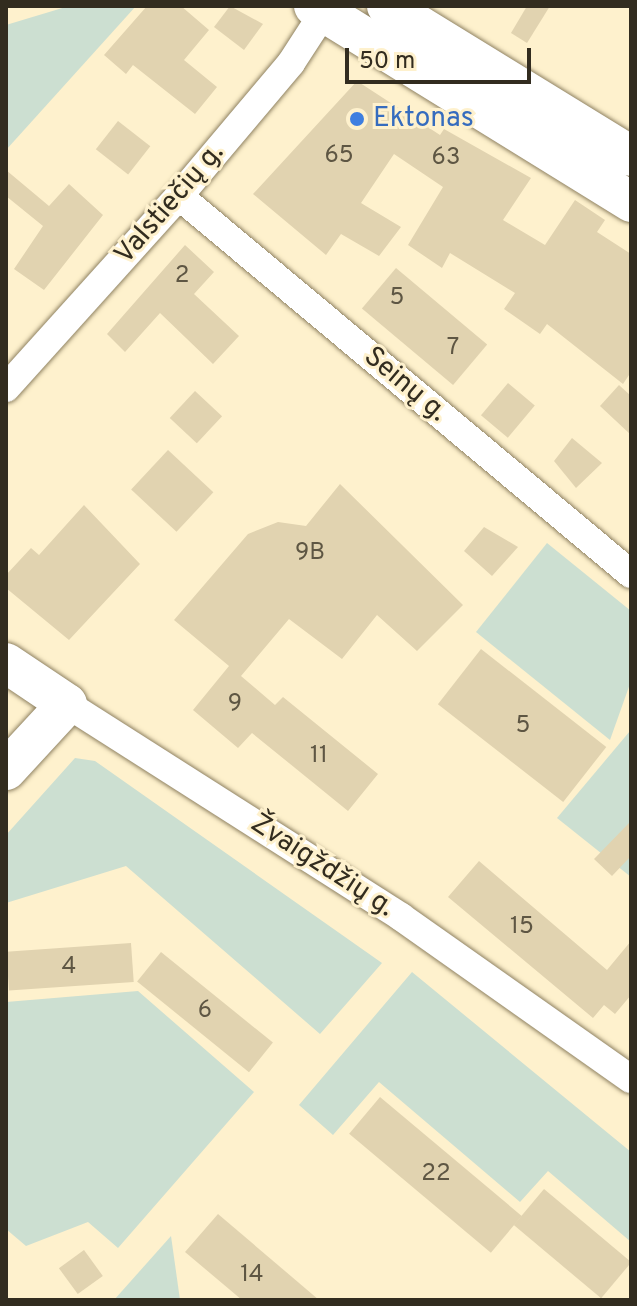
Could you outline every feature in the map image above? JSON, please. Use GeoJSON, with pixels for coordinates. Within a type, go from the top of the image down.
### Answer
{"type":"FeatureCollection","features":[{"type":"Feature","properties":{"kind":"main road"},"geometry":{"type":"LineString","coordinates":[[387,6],[631,156]]}},
{"type":"Feature","properties":{"kind":"main road"},"geometry":{"type":"LineString","coordinates":[[319,9],[631,202]]}},
{"type":"Feature","properties":{"kind":"main road","name":"Žvaigždžių g."},"geometry":{"type":"LineString","coordinates":[[6,663],[67,704]]}},
{"type":"Feature","properties":{"kind":"main road"},"geometry":{"type":"LineString","coordinates":[[6,770],[67,704]]}},
{"type":"Feature","properties":{"kind":"street","name":"Valstiečių g."},"geometry":{"type":"LineString","coordinates":[[6,388],[179,196],[291,63],[319,9]]}},
{"type":"Feature","properties":{"kind":"street","name":"Seinų g."},"geometry":{"type":"LineString","coordinates":[[179,196],[631,574]]}},
{"type":"Feature","properties":{"kind":"street","name":"Žvaigždžių g."},"geometry":{"type":"LineString","coordinates":[[67,704],[401,917],[631,1079]]}},
{"type":"Feature","properties":{"kind":"green space"},"geometry":{"type":"Polygon","coordinates":[[[69,6],[136,6],[6,150],[6,25],[69,6]]]}},
{"type":"Feature","properties":{"kind":"green space"},"geometry":{"type":"Polygon","coordinates":[[[547,543],[631,611],[631,681],[610,740],[476,632],[547,543]]]}},
{"type":"Feature","properties":{"kind":"green space"},"geometry":{"type":"Polygon","coordinates":[[[631,732],[631,877],[557,818],[631,732]]]}},
{"type":"Feature","properties":{"kind":"green space"},"geometry":{"type":"Polygon","coordinates":[[[75,758],[95,761],[382,963],[320,1034],[126,866],[6,903],[6,835],[75,758]]]}},
{"type":"Feature","properties":{"kind":"green space"},"geometry":{"type":"Polygon","coordinates":[[[412,972],[631,1152],[631,1242],[548,1171],[520,1202],[379,1082],[333,1135],[299,1105],[412,972]]]}},
{"type":"Feature","properties":{"kind":"green space"},"geometry":{"type":"Polygon","coordinates":[[[138,991],[254,1092],[118,1248],[88,1222],[26,1246],[6,1229],[6,1002],[138,991]]]}},
{"type":"Feature","properties":{"kind":"green space"},"geometry":{"type":"Polygon","coordinates":[[[171,1236],[180,1300],[114,1300],[171,1236]]]}},
{"type":"Feature","properties":{"kind":"building"},"geometry":{"type":"Polygon","coordinates":[[[147,6],[181,6],[209,30],[184,60],[217,87],[195,114],[133,65],[126,74],[104,55],[147,6]]]}},
{"type":"Feature","properties":{"kind":"building"},"geometry":{"type":"Polygon","coordinates":[[[230,6],[263,24],[244,50],[214,27],[230,6]]]}},
{"type":"Feature","properties":{"kind":"building"},"geometry":{"type":"Polygon","coordinates":[[[527,6],[550,6],[527,43],[511,33],[527,6]]]}},
{"type":"Feature","properties":{"kind":"building"},"geometry":{"type":"Polygon","coordinates":[[[357,81],[440,135],[444,129],[531,178],[503,220],[545,245],[575,200],[605,220],[597,232],[631,254],[631,372],[623,384],[547,324],[540,334],[504,309],[515,293],[450,253],[442,268],[408,245],[443,187],[394,154],[361,203],[401,227],[379,256],[341,234],[326,255],[253,194],[357,81]]]}},
{"type":"Feature","properties":{"kind":"building"},"geometry":{"type":"Polygon","coordinates":[[[118,121],[150,146],[128,175],[96,149],[118,121]]]}},
{"type":"Feature","properties":{"kind":"building"},"geometry":{"type":"Polygon","coordinates":[[[6,170],[49,206],[69,184],[103,215],[44,290],[14,269],[43,226],[6,196],[6,170]]]}},
{"type":"Feature","properties":{"kind":"building"},"geometry":{"type":"Polygon","coordinates":[[[185,245],[214,272],[194,294],[239,336],[213,364],[160,313],[125,352],[107,334],[185,245]]]}},
{"type":"Feature","properties":{"kind":"building"},"geometry":{"type":"Polygon","coordinates":[[[396,268],[487,344],[453,385],[362,309],[396,268]]]}},
{"type":"Feature","properties":{"kind":"building"},"geometry":{"type":"Polygon","coordinates":[[[508,383],[535,405],[508,438],[481,415],[508,383]]]}},
{"type":"Feature","properties":{"kind":"building"},"geometry":{"type":"Polygon","coordinates":[[[619,385],[631,396],[631,435],[600,406],[619,385]]]}},
{"type":"Feature","properties":{"kind":"building"},"geometry":{"type":"Polygon","coordinates":[[[195,391],[222,416],[197,443],[170,418],[195,391]]]}},
{"type":"Feature","properties":{"kind":"building"},"geometry":{"type":"Polygon","coordinates":[[[572,438],[602,463],[576,488],[554,461],[572,438]]]}},
{"type":"Feature","properties":{"kind":"building"},"geometry":{"type":"Polygon","coordinates":[[[168,450],[213,492],[177,532],[131,489],[168,450]]]}},
{"type":"Feature","properties":{"kind":"building"},"geometry":{"type":"Polygon","coordinates":[[[340,484],[463,605],[417,651],[377,615],[342,659],[289,619],[241,676],[275,705],[283,697],[378,774],[348,811],[252,733],[238,748],[193,710],[229,666],[174,620],[248,534],[278,522],[306,526],[340,484]]]}},
{"type":"Feature","properties":{"kind":"building"},"geometry":{"type":"Polygon","coordinates":[[[84,505],[140,564],[69,640],[6,588],[6,575],[31,548],[39,555],[84,505]]]}},
{"type":"Feature","properties":{"kind":"building"},"geometry":{"type":"Polygon","coordinates":[[[484,527],[518,547],[492,576],[464,551],[484,527]]]}},
{"type":"Feature","properties":{"kind":"building"},"geometry":{"type":"Polygon","coordinates":[[[481,649],[606,747],[563,802],[438,704],[481,649]]]}},
{"type":"Feature","properties":{"kind":"building"},"geometry":{"type":"Polygon","coordinates":[[[631,821],[631,856],[612,876],[594,859],[631,821]]]}},
{"type":"Feature","properties":{"kind":"building"},"geometry":{"type":"Polygon","coordinates":[[[479,861],[607,970],[631,941],[631,995],[615,1014],[604,1005],[593,1018],[448,897],[479,861]]]}},
{"type":"Feature","properties":{"kind":"building"},"geometry":{"type":"Polygon","coordinates":[[[131,943],[134,982],[9,991],[6,952],[131,943]]]}},
{"type":"Feature","properties":{"kind":"building"},"geometry":{"type":"Polygon","coordinates":[[[161,952],[273,1043],[249,1072],[137,982],[161,952]]]}},
{"type":"Feature","properties":{"kind":"building"},"geometry":{"type":"Polygon","coordinates":[[[380,1097],[522,1216],[491,1253],[349,1134],[380,1097]]]}},
{"type":"Feature","properties":{"kind":"building"},"geometry":{"type":"Polygon","coordinates":[[[544,1189],[631,1262],[601,1298],[514,1225],[544,1189]]]}},
{"type":"Feature","properties":{"kind":"building"},"geometry":{"type":"Polygon","coordinates":[[[218,1214],[319,1300],[242,1300],[185,1252],[218,1214]]]}},
{"type":"Feature","properties":{"kind":"building"},"geometry":{"type":"Polygon","coordinates":[[[84,1250],[103,1276],[78,1294],[59,1268],[84,1250]]]}},
{"type":"Feature","properties":{"kind":"place","name":"Ektonas"},"geometry":{"type":"Point","coordinates":[357,119]}}]}
